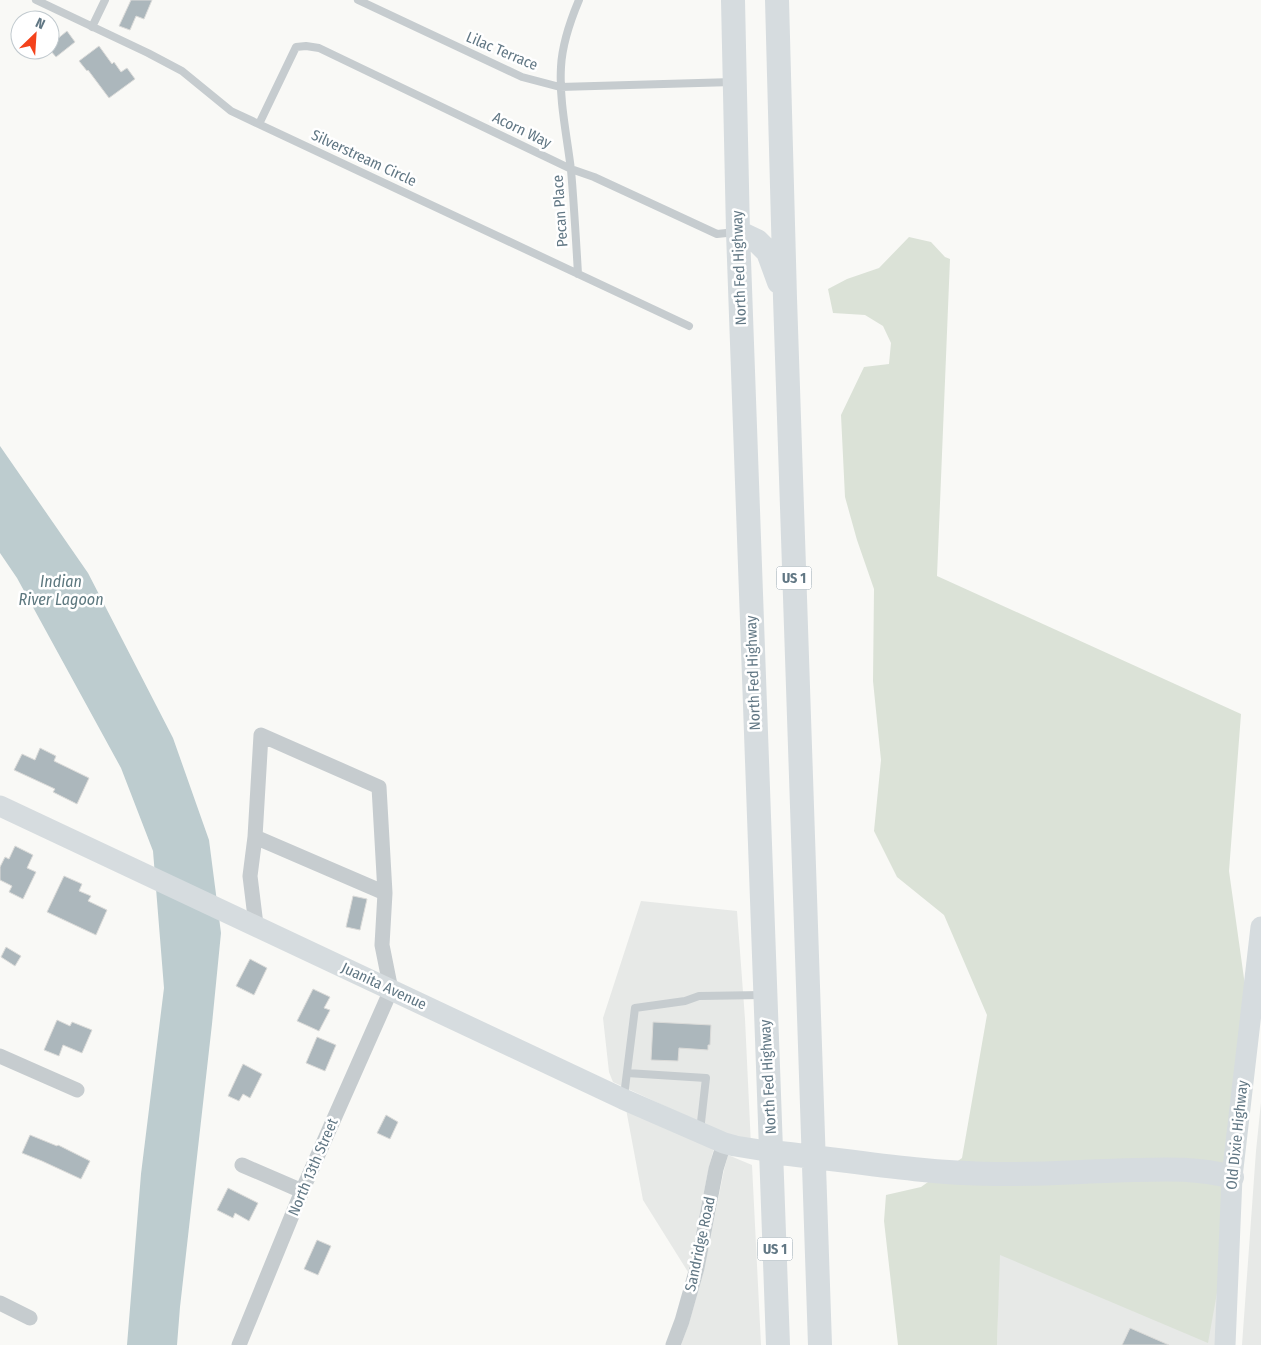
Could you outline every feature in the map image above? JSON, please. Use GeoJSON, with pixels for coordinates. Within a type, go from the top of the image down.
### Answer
{"type":"FeatureCollection","features":[{"type":"Feature","properties":{"kind":"main road","name":"North Fed Highway"},"geometry":{"type":"LineString","coordinates":[[734,0],[738,232],[778,1345]]}},
{"type":"Feature","properties":{"kind":"main road","name":"US 1"},"geometry":{"type":"LineString","coordinates":[[778,0],[785,298],[820,1345]]}},
{"type":"Feature","properties":{"kind":"main road"},"geometry":{"type":"LineString","coordinates":[[738,232],[757,241],[768,252],[785,298]]}},
{"type":"Feature","properties":{"kind":"main road"},"geometry":{"type":"LineString","coordinates":[[772,1152],[951,1173],[995,1174],[1178,1169],[1211,1172],[1232,1177]]}},
{"type":"Feature","properties":{"kind":"street"},"geometry":{"type":"LineString","coordinates":[[256,925],[250,876],[255,837],[261,735],[379,787],[386,893],[382,945],[391,990]]}},
{"type":"Feature","properties":{"kind":"street","name":"Juanita Avenue"},"geometry":{"type":"LineString","coordinates":[[0,806],[623,1099],[724,1143],[772,1152]]}},
{"type":"Feature","properties":{"kind":"street"},"geometry":{"type":"LineString","coordinates":[[255,837],[386,893]]}},
{"type":"Feature","properties":{"kind":"street","name":"Old Dixie Highway"},"geometry":{"type":"LineString","coordinates":[[1225,1345],[1232,1177],[1261,927]]}},
{"type":"Feature","properties":{"kind":"street","name":"North 13th Street"},"geometry":{"type":"LineString","coordinates":[[239,1345],[302,1191],[391,990]]}},
{"type":"Feature","properties":{"kind":"street"},"geometry":{"type":"LineString","coordinates":[[0,1056],[77,1090]]}},
{"type":"Feature","properties":{"kind":"street","name":"Sandridge Road"},"geometry":{"type":"LineString","coordinates":[[673,1345],[697,1268],[716,1168],[724,1143]]}},
{"type":"Feature","properties":{"kind":"street"},"geometry":{"type":"LineString","coordinates":[[242,1165],[302,1191]]}},
{"type":"Feature","properties":{"kind":"street"},"geometry":{"type":"LineString","coordinates":[[0,1303],[30,1318]]}},
{"type":"Feature","properties":{"kind":"lane","name":"Silverstream Circle"},"geometry":{"type":"LineString","coordinates":[[36,0],[182,71],[231,111],[690,326]]}},
{"type":"Feature","properties":{"kind":"lane"},"geometry":{"type":"LineString","coordinates":[[92,27],[105,0]]}},
{"type":"Feature","properties":{"kind":"lane","name":"Lilac Terrace"},"geometry":{"type":"LineString","coordinates":[[358,0],[522,77],[560,87],[735,82]]}},
{"type":"Feature","properties":{"kind":"lane","name":"Pecan Place"},"geometry":{"type":"LineString","coordinates":[[578,274],[571,169],[560,87],[561,64],[565,45],[573,14],[579,0]]}},
{"type":"Feature","properties":{"kind":"lane","name":"Acorn Way"},"geometry":{"type":"LineString","coordinates":[[259,124],[296,47],[319,48],[571,169],[594,177],[717,234],[738,232]]}},
{"type":"Feature","properties":{"kind":"lane"},"geometry":{"type":"LineString","coordinates":[[623,1099],[635,1008],[685,1001],[699,996],[765,995]]}},
{"type":"Feature","properties":{"kind":"lane"},"geometry":{"type":"LineString","coordinates":[[627,1073],[706,1078],[700,1133]]}},
{"type":"Feature","properties":{"kind":"shaded area"},"geometry":{"type":"Polygon","coordinates":[[[909,237],[931,242],[945,257],[950,259],[937,576],[1241,714],[1229,871],[1249,1014],[1239,1170],[1208,1343],[1000,1255],[997,1345],[898,1345],[884,1221],[886,1195],[921,1187],[962,1158],[987,1015],[944,915],[897,877],[874,831],[881,760],[873,681],[874,589],[845,497],[841,415],[864,367],[889,364],[891,343],[883,326],[865,315],[833,313],[828,289],[847,279],[879,268],[909,237]]]}},
{"type":"Feature","properties":{"kind":"shaded area"},"geometry":{"type":"Polygon","coordinates":[[[641,901],[737,911],[745,1019],[751,1146],[613,1082],[609,1072],[603,1018],[641,901]]]}},
{"type":"Feature","properties":{"kind":"shaded area"},"geometry":{"type":"Polygon","coordinates":[[[1261,1102],[1261,1345],[1242,1345],[1256,1151],[1261,1102]]]}},
{"type":"Feature","properties":{"kind":"shaded area"},"geometry":{"type":"Polygon","coordinates":[[[626,1109],[714,1148],[688,1272],[643,1200],[626,1109]]]}},
{"type":"Feature","properties":{"kind":"shaded area"},"geometry":{"type":"Polygon","coordinates":[[[728,1155],[752,1165],[761,1345],[681,1345],[704,1270],[728,1155]]]}},
{"type":"Feature","properties":{"kind":"shaded area"},"geometry":{"type":"Polygon","coordinates":[[[1239,1170],[1227,1345],[997,1345],[999,1255],[1239,1170]]]}},
{"type":"Feature","properties":{"kind":"water","name":"Indian River Lagoon"},"geometry":{"type":"Polygon","coordinates":[[[0,446],[88,573],[173,738],[209,840],[221,933],[177,1345],[127,1345],[141,1174],[164,988],[153,851],[121,768],[17,578],[0,553],[0,446]]]}},
{"type":"Feature","properties":{"kind":"building"},"geometry":{"type":"Polygon","coordinates":[[[131,0],[152,0],[144,19],[136,16],[130,30],[119,26],[131,0]]]}},
{"type":"Feature","properties":{"kind":"building"},"geometry":{"type":"Polygon","coordinates":[[[67,31],[75,42],[60,54],[60,37],[67,31]]]}},
{"type":"Feature","properties":{"kind":"building"},"geometry":{"type":"Polygon","coordinates":[[[99,46],[112,64],[114,62],[121,72],[127,68],[135,79],[109,98],[79,61],[99,46]]]}},
{"type":"Feature","properties":{"kind":"building"},"geometry":{"type":"Polygon","coordinates":[[[40,748],[56,756],[54,761],[89,778],[77,804],[53,792],[55,789],[14,770],[22,754],[35,760],[40,748]]]}},
{"type":"Feature","properties":{"kind":"building"},"geometry":{"type":"Polygon","coordinates":[[[15,846],[33,855],[27,868],[36,872],[23,899],[9,892],[12,886],[0,880],[0,867],[5,857],[9,859],[15,846]]]}},
{"type":"Feature","properties":{"kind":"building"},"geometry":{"type":"Polygon","coordinates":[[[64,876],[82,884],[79,891],[91,896],[88,901],[107,910],[96,935],[47,912],[64,876]]]}},
{"type":"Feature","properties":{"kind":"building"},"geometry":{"type":"Polygon","coordinates":[[[353,896],[367,899],[360,930],[346,927],[353,896]]]}},
{"type":"Feature","properties":{"kind":"building"},"geometry":{"type":"Polygon","coordinates":[[[6,947],[21,956],[15,966],[1,957],[6,947]]]}},
{"type":"Feature","properties":{"kind":"building"},"geometry":{"type":"Polygon","coordinates":[[[250,959],[267,968],[254,995],[236,986],[250,959]]]}},
{"type":"Feature","properties":{"kind":"building"},"geometry":{"type":"Polygon","coordinates":[[[313,989],[330,997],[324,1008],[330,1010],[319,1031],[297,1021],[313,989]]]}},
{"type":"Feature","properties":{"kind":"building"},"geometry":{"type":"Polygon","coordinates":[[[57,1020],[70,1026],[72,1022],[92,1030],[82,1053],[63,1045],[59,1056],[44,1050],[57,1020]]]}},
{"type":"Feature","properties":{"kind":"building"},"geometry":{"type":"Polygon","coordinates":[[[653,1022],[711,1025],[708,1050],[679,1048],[678,1061],[651,1060],[653,1022]]]}},
{"type":"Feature","properties":{"kind":"building"},"geometry":{"type":"Polygon","coordinates":[[[317,1037],[336,1045],[325,1071],[306,1063],[317,1037]]]}},
{"type":"Feature","properties":{"kind":"building"},"geometry":{"type":"Polygon","coordinates":[[[243,1064],[262,1074],[250,1098],[243,1094],[239,1101],[228,1096],[243,1064]]]}},
{"type":"Feature","properties":{"kind":"building"},"geometry":{"type":"Polygon","coordinates":[[[386,1115],[398,1122],[390,1139],[377,1133],[386,1115]]]}},
{"type":"Feature","properties":{"kind":"building"},"geometry":{"type":"Polygon","coordinates":[[[30,1135],[58,1145],[90,1161],[81,1179],[22,1153],[30,1135]]]}},
{"type":"Feature","properties":{"kind":"building"},"geometry":{"type":"Polygon","coordinates":[[[228,1188],[258,1203],[249,1221],[235,1213],[233,1218],[217,1210],[228,1188]]]}},
{"type":"Feature","properties":{"kind":"building"},"geometry":{"type":"Polygon","coordinates":[[[317,1240],[331,1246],[318,1275],[304,1269],[317,1240]]]}},
{"type":"Feature","properties":{"kind":"building"},"geometry":{"type":"Polygon","coordinates":[[[1130,1328],[1169,1345],[1122,1345],[1130,1328]]]}}]}
